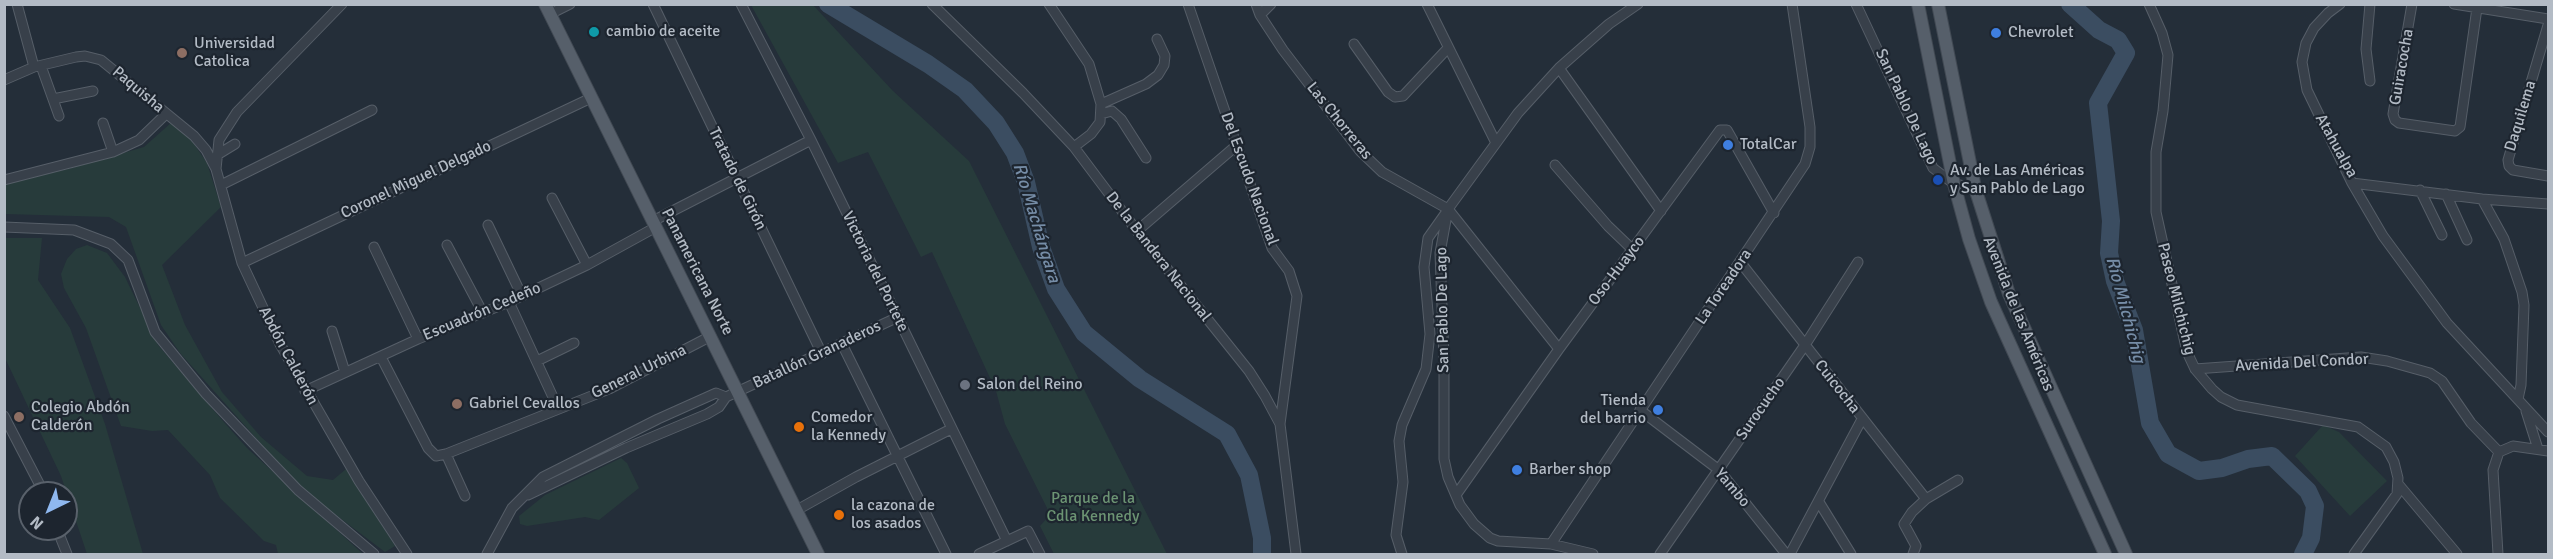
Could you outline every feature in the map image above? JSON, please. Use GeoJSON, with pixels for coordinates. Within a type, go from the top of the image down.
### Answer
{"type":"FeatureCollection","features":[{"type":"Feature","properties":{"kind":"main road","name":"Avenida de las Américas"},"geometry":{"type":"LineString","coordinates":[[1918,4],[1954,184],[1969,239],[1991,302],[2105,555]]}},
{"type":"Feature","properties":{"kind":"main road","name":"Avenida de las Américas"},"geometry":{"type":"LineString","coordinates":[[1938,4],[1975,188],[2009,294],[2126,555]]}},
{"type":"Feature","properties":{"kind":"main road","name":"Panamericana Norte"},"geometry":{"type":"LineString","coordinates":[[548,9],[711,336],[732,395],[796,510],[818,555]]}},
{"type":"Feature","properties":{"kind":"street"},"geometry":{"type":"LineString","coordinates":[[17,4],[37,67],[59,116]]}},
{"type":"Feature","properties":{"kind":"street","name":"Abdón Calderón"},"geometry":{"type":"LineString","coordinates":[[342,4],[237,112],[219,140],[216,169],[242,263],[305,391],[358,481],[407,555]]}},
{"type":"Feature","properties":{"kind":"street"},"geometry":{"type":"LineString","coordinates":[[548,9],[570,4]]}},
{"type":"Feature","properties":{"kind":"street","name":"Tratado de Girón"},"geometry":{"type":"LineString","coordinates":[[653,4],[822,354]]}},
{"type":"Feature","properties":{"kind":"street","name":"Victoria del Portete"},"geometry":{"type":"LineString","coordinates":[[741,4],[811,140],[1007,541]]}},
{"type":"Feature","properties":{"kind":"street","name":"De la Bandera Nacional"},"geometry":{"type":"LineString","coordinates":[[932,4],[1023,93],[1074,147],[1137,231],[1249,372],[1280,424],[1296,555]]}},
{"type":"Feature","properties":{"kind":"street"},"geometry":{"type":"LineString","coordinates":[[1049,4],[1089,64],[1101,109],[1100,122],[1091,134],[1074,147]]}},
{"type":"Feature","properties":{"kind":"street","name":"Del Escudo Nacional"},"geometry":{"type":"LineString","coordinates":[[1188,4],[1272,248],[1289,271],[1297,296],[1280,424]]}},
{"type":"Feature","properties":{"kind":"street","name":"Las Chorreras"},"geometry":{"type":"LineString","coordinates":[[1256,4],[1260,15],[1283,50],[1360,151],[1382,172],[1448,209]]}},
{"type":"Feature","properties":{"kind":"street"},"geometry":{"type":"LineString","coordinates":[[1260,15],[1271,4]]}},
{"type":"Feature","properties":{"kind":"street"},"geometry":{"type":"LineString","coordinates":[[1427,4],[1495,141]]}},
{"type":"Feature","properties":{"kind":"street","name":"La Toreadora"},"geometry":{"type":"LineString","coordinates":[[1551,544],[1741,263],[1805,164],[1810,147],[1810,127],[1792,4]]}},
{"type":"Feature","properties":{"kind":"street","name":"San Pablo De Lago"},"geometry":{"type":"LineString","coordinates":[[1856,4],[1933,168],[1954,184],[1975,188]]}},
{"type":"Feature","properties":{"kind":"street","name":"Paseo Milchichig"},"geometry":{"type":"LineString","coordinates":[[2149,4],[2162,33],[2168,55],[2163,111],[2156,152],[2156,212],[2184,341],[2195,369],[2221,397],[2237,405],[2358,427],[2386,447],[2394,462],[2399,485]]}},
{"type":"Feature","properties":{"kind":"street","name":"Atahualpa"},"geometry":{"type":"LineString","coordinates":[[2340,4],[2314,28],[2306,43],[2302,62],[2307,90],[2352,183],[2482,199],[2548,204]]}},
{"type":"Feature","properties":{"kind":"street"},"geometry":{"type":"LineString","coordinates":[[2370,4],[2366,49],[2370,81]]}},
{"type":"Feature","properties":{"kind":"street","name":"Guiracocha"},"geometry":{"type":"LineString","coordinates":[[2412,4],[2393,114],[2395,120],[2399,123],[2455,131],[2460,127],[2478,8]]}},
{"type":"Feature","properties":{"kind":"street"},"geometry":{"type":"LineString","coordinates":[[2454,4],[2548,19]]}},
{"type":"Feature","properties":{"kind":"street","name":"San Pablo De Lago"},"geometry":{"type":"LineString","coordinates":[[1593,555],[1551,544],[1498,541],[1490,538],[1474,524],[1456,495],[1444,459],[1444,360],[1440,253],[1448,209],[1495,141],[1559,68],[1609,24],[1636,5]]}},
{"type":"Feature","properties":{"kind":"street","name":"Daquilema"},"geometry":{"type":"LineString","coordinates":[[2548,25],[2546,43],[2508,160],[2513,170],[2548,176]]}},
{"type":"Feature","properties":{"kind":"street"},"geometry":{"type":"LineString","coordinates":[[1101,109],[1158,75],[1164,65],[1165,56],[1156,39]]}},
{"type":"Feature","properties":{"kind":"street"},"geometry":{"type":"LineString","coordinates":[[1354,44],[1388,92],[1395,97],[1403,96],[1448,48]]}},
{"type":"Feature","properties":{"kind":"street","name":"Paquisha"},"geometry":{"type":"LineString","coordinates":[[4,80],[37,67],[76,57],[85,56],[101,60],[201,142],[216,169]]}},
{"type":"Feature","properties":{"kind":"street"},"geometry":{"type":"LineString","coordinates":[[1559,68],[1661,211]]}},
{"type":"Feature","properties":{"kind":"street"},"geometry":{"type":"LineString","coordinates":[[53,99],[93,91]]}},
{"type":"Feature","properties":{"kind":"street","name":"Coronel Miguel Delgado"},"geometry":{"type":"LineString","coordinates":[[242,263],[591,98]]}},
{"type":"Feature","properties":{"kind":"street"},"geometry":{"type":"LineString","coordinates":[[1101,109],[1112,111],[1121,118],[1146,158]]}},
{"type":"Feature","properties":{"kind":"street"},"geometry":{"type":"LineString","coordinates":[[221,185],[372,110]]}},
{"type":"Feature","properties":{"kind":"street"},"geometry":{"type":"LineString","coordinates":[[4,180],[112,152],[139,140],[166,114]]}},
{"type":"Feature","properties":{"kind":"street"},"geometry":{"type":"LineString","coordinates":[[103,123],[112,152]]}},
{"type":"Feature","properties":{"kind":"street","name":"Oso-Huayco"},"geometry":{"type":"LineString","coordinates":[[1456,495],[1559,349],[1720,130],[1726,130],[1773,213]]}},
{"type":"Feature","properties":{"kind":"street","name":"Escuadrón Cedeño"},"geometry":{"type":"LineString","coordinates":[[305,391],[418,339],[483,314],[586,265],[654,224],[811,140]]}},
{"type":"Feature","properties":{"kind":"street"},"geometry":{"type":"LineString","coordinates":[[217,155],[235,144]]}},
{"type":"Feature","properties":{"kind":"street"},"geometry":{"type":"LineString","coordinates":[[1137,231],[1237,145]]}},
{"type":"Feature","properties":{"kind":"street"},"geometry":{"type":"LineString","coordinates":[[1555,165],[1608,226],[1633,250]]}},
{"type":"Feature","properties":{"kind":"street"},"geometry":{"type":"LineString","coordinates":[[2352,183],[2383,236],[2447,323],[2548,432]]}},
{"type":"Feature","properties":{"kind":"street"},"geometry":{"type":"LineString","coordinates":[[2420,190],[2442,235]]}},
{"type":"Feature","properties":{"kind":"street"},"geometry":{"type":"LineString","coordinates":[[2446,194],[2467,240]]}},
{"type":"Feature","properties":{"kind":"street"},"geometry":{"type":"LineString","coordinates":[[552,198],[586,265]]}},
{"type":"Feature","properties":{"kind":"street"},"geometry":{"type":"LineString","coordinates":[[2482,199],[2504,239],[2522,292],[2524,305],[2521,402],[2543,450]]}},
{"type":"Feature","properties":{"kind":"street"},"geometry":{"type":"LineString","coordinates":[[2531,203],[2548,212]]}},
{"type":"Feature","properties":{"kind":"street"},"geometry":{"type":"LineString","coordinates":[[1402,555],[1396,535],[1403,482],[1399,441],[1402,425],[1426,369],[1429,352],[1430,334],[1424,267],[1428,238],[1448,209],[1559,349]]}},
{"type":"Feature","properties":{"kind":"street"},"geometry":{"type":"LineString","coordinates":[[488,225],[522,296]]}},
{"type":"Feature","properties":{"kind":"street"},"geometry":{"type":"LineString","coordinates":[[4,226],[74,230],[111,244],[128,260],[155,332],[206,394],[298,490],[374,555]]}},
{"type":"Feature","properties":{"kind":"street"},"geometry":{"type":"LineString","coordinates":[[447,245],[483,314]]}},
{"type":"Feature","properties":{"kind":"street"},"geometry":{"type":"LineString","coordinates":[[374,247],[418,339]]}},
{"type":"Feature","properties":{"kind":"street","name":"Surocucho"},"geometry":{"type":"LineString","coordinates":[[1660,555],[1805,345],[1858,262]]}},
{"type":"Feature","properties":{"kind":"street","name":"Cuicocha"},"geometry":{"type":"LineString","coordinates":[[1741,263],[1862,419],[1819,502],[1788,555]]}},
{"type":"Feature","properties":{"kind":"street"},"geometry":{"type":"LineString","coordinates":[[509,302],[558,408]]}},
{"type":"Feature","properties":{"kind":"street","name":"Batallón Granaderos"},"geometry":{"type":"LineString","coordinates":[[732,395],[896,318]]}},
{"type":"Feature","properties":{"kind":"street"},"geometry":{"type":"LineString","coordinates":[[332,331],[345,372]]}},
{"type":"Feature","properties":{"kind":"street","name":"General Urbina"},"geometry":{"type":"LineString","coordinates":[[446,454],[609,389],[711,336]]}},
{"type":"Feature","properties":{"kind":"street"},"geometry":{"type":"LineString","coordinates":[[537,361],[574,343]]}},
{"type":"Feature","properties":{"kind":"street"},"geometry":{"type":"LineString","coordinates":[[842,344],[946,555]]}},
{"type":"Feature","properties":{"kind":"street"},"geometry":{"type":"LineString","coordinates":[[381,357],[428,448],[436,456],[446,454],[465,496]]}},
{"type":"Feature","properties":{"kind":"street","name":"Avenida Del Condor"},"geometry":{"type":"LineString","coordinates":[[2195,369],[2361,357],[2418,369],[2442,381],[2471,423],[2499,452]]}},
{"type":"Feature","properties":{"kind":"street"},"geometry":{"type":"LineString","coordinates":[[487,555],[512,508],[528,495],[543,477],[648,423],[716,393],[732,395]]}},
{"type":"Feature","properties":{"kind":"street"},"geometry":{"type":"LineString","coordinates":[[528,495],[626,448],[707,414],[732,395]]}},
{"type":"Feature","properties":{"kind":"street","name":"Yambo"},"geometry":{"type":"LineString","coordinates":[[1640,410],[1719,470],[1788,555]]}},
{"type":"Feature","properties":{"kind":"street"},"geometry":{"type":"LineString","coordinates":[[4,417],[38,481]]}},
{"type":"Feature","properties":{"kind":"street"},"geometry":{"type":"LineString","coordinates":[[1862,419],[1926,499]]}},
{"type":"Feature","properties":{"kind":"street"},"geometry":{"type":"LineString","coordinates":[[796,510],[951,429]]}},
{"type":"Feature","properties":{"kind":"street"},"geometry":{"type":"LineString","coordinates":[[2498,555],[2493,470],[2499,452],[2513,446],[2543,450]]}},
{"type":"Feature","properties":{"kind":"street"},"geometry":{"type":"LineString","coordinates":[[1913,555],[1916,546],[1904,524],[1912,512],[1926,499],[1958,480]]}},
{"type":"Feature","properties":{"kind":"street"},"geometry":{"type":"LineString","coordinates":[[2354,555],[2397,494],[2399,485]]}},
{"type":"Feature","properties":{"kind":"street"},"geometry":{"type":"LineString","coordinates":[[2399,485],[2457,555]]}},
{"type":"Feature","properties":{"kind":"street"},"geometry":{"type":"LineString","coordinates":[[1819,502],[1851,555]]}},
{"type":"Feature","properties":{"kind":"street"},"geometry":{"type":"LineString","coordinates":[[979,555],[1028,531],[1040,555]]}},
{"type":"Feature","properties":{"kind":"green space","name":"Parque de la Cdla Kennedy"},"geometry":{"type":"Polygon","coordinates":[[[751,5],[813,5],[893,91],[969,161],[1167,554],[1054,554],[1040,526],[1048,517],[1047,508],[1005,424],[996,391],[932,252],[921,257],[868,152],[838,163],[751,5]]]}},
{"type":"Feature","properties":{"kind":"green space"},"geometry":{"type":"Polygon","coordinates":[[[172,122],[188,135],[207,163],[221,207],[162,265],[185,325],[222,392],[261,437],[307,476],[333,480],[346,469],[395,546],[385,552],[324,506],[288,474],[180,353],[161,325],[126,227],[109,217],[5,214],[4,183],[68,169],[144,147],[172,122]]]}},
{"type":"Feature","properties":{"kind":"green space"},"geometry":{"type":"Polygon","coordinates":[[[5,238],[42,238],[38,280],[70,328],[105,424],[143,554],[87,554],[78,527],[78,481],[63,481],[5,358],[5,238]]]}},
{"type":"Feature","properties":{"kind":"green space"},"geometry":{"type":"Polygon","coordinates":[[[87,245],[107,253],[125,277],[158,345],[247,448],[363,554],[278,554],[276,545],[264,541],[220,498],[210,475],[168,430],[152,431],[121,426],[86,328],[64,288],[61,274],[67,259],[76,249],[87,245]]]}},
{"type":"Feature","properties":{"kind":"green space"},"geometry":{"type":"Polygon","coordinates":[[[2323,425],[2339,432],[2387,481],[2350,516],[2295,456],[2323,425]]]}},
{"type":"Feature","properties":{"kind":"green space"},"geometry":{"type":"Polygon","coordinates":[[[621,458],[627,463],[639,488],[599,520],[585,517],[527,526],[520,524],[519,516],[545,495],[621,458]]]}},
{"type":"Feature","properties":{"kind":"waterway","name":"Río Machángara"},"geometry":{"type":"LineString","coordinates":[[828,4],[928,64],[965,90],[996,123],[1015,153],[1026,182],[1041,247],[1056,289],[1084,333],[1140,379],[1227,434],[1249,475],[1262,538],[1262,554]]}},
{"type":"Feature","properties":{"kind":"waterway","name":"Río Milchichig"},"geometry":{"type":"LineString","coordinates":[[2070,4],[2099,30],[2118,40],[2126,53],[2098,103],[2111,221],[2109,253],[2115,281],[2134,330],[2150,423],[2168,454],[2199,471],[2222,468],[2248,459],[2272,456],[2308,491],[2315,506],[2311,538],[2303,554]]}},
{"type":"Feature","properties":{"kind":"place","name":"cambio de aceite"},"geometry":{"type":"Point","coordinates":[594,32]}},
{"type":"Feature","properties":{"kind":"place","name":"Chevrolet"},"geometry":{"type":"Point","coordinates":[1996,33]}},
{"type":"Feature","properties":{"kind":"place","name":"Universidad Catolica"},"geometry":{"type":"Point","coordinates":[182,53]}},
{"type":"Feature","properties":{"kind":"place","name":"TotalCar"},"geometry":{"type":"Point","coordinates":[1728,145]}},
{"type":"Feature","properties":{"kind":"place","name":"Av. de Las Américas y San Pablo de Lago"},"geometry":{"type":"Point","coordinates":[1938,180]}},
{"type":"Feature","properties":{"kind":"place","name":"Salon del Reino"},"geometry":{"type":"Point","coordinates":[965,385]}},
{"type":"Feature","properties":{"kind":"place","name":"Gabriel Cevallos"},"geometry":{"type":"Point","coordinates":[457,404]}},
{"type":"Feature","properties":{"kind":"place","name":"Tienda del barrio"},"geometry":{"type":"Point","coordinates":[1658,410]}},
{"type":"Feature","properties":{"kind":"place","name":"Colegio Abdón Calderón"},"geometry":{"type":"Point","coordinates":[19,417]}},
{"type":"Feature","properties":{"kind":"place","name":"Comedor la Kennedy"},"geometry":{"type":"Point","coordinates":[799,427]}},
{"type":"Feature","properties":{"kind":"place","name":"Barber shop"},"geometry":{"type":"Point","coordinates":[1517,470]}},
{"type":"Feature","properties":{"kind":"place","name":"la cazona de los asados"},"geometry":{"type":"Point","coordinates":[839,515]}}]}
